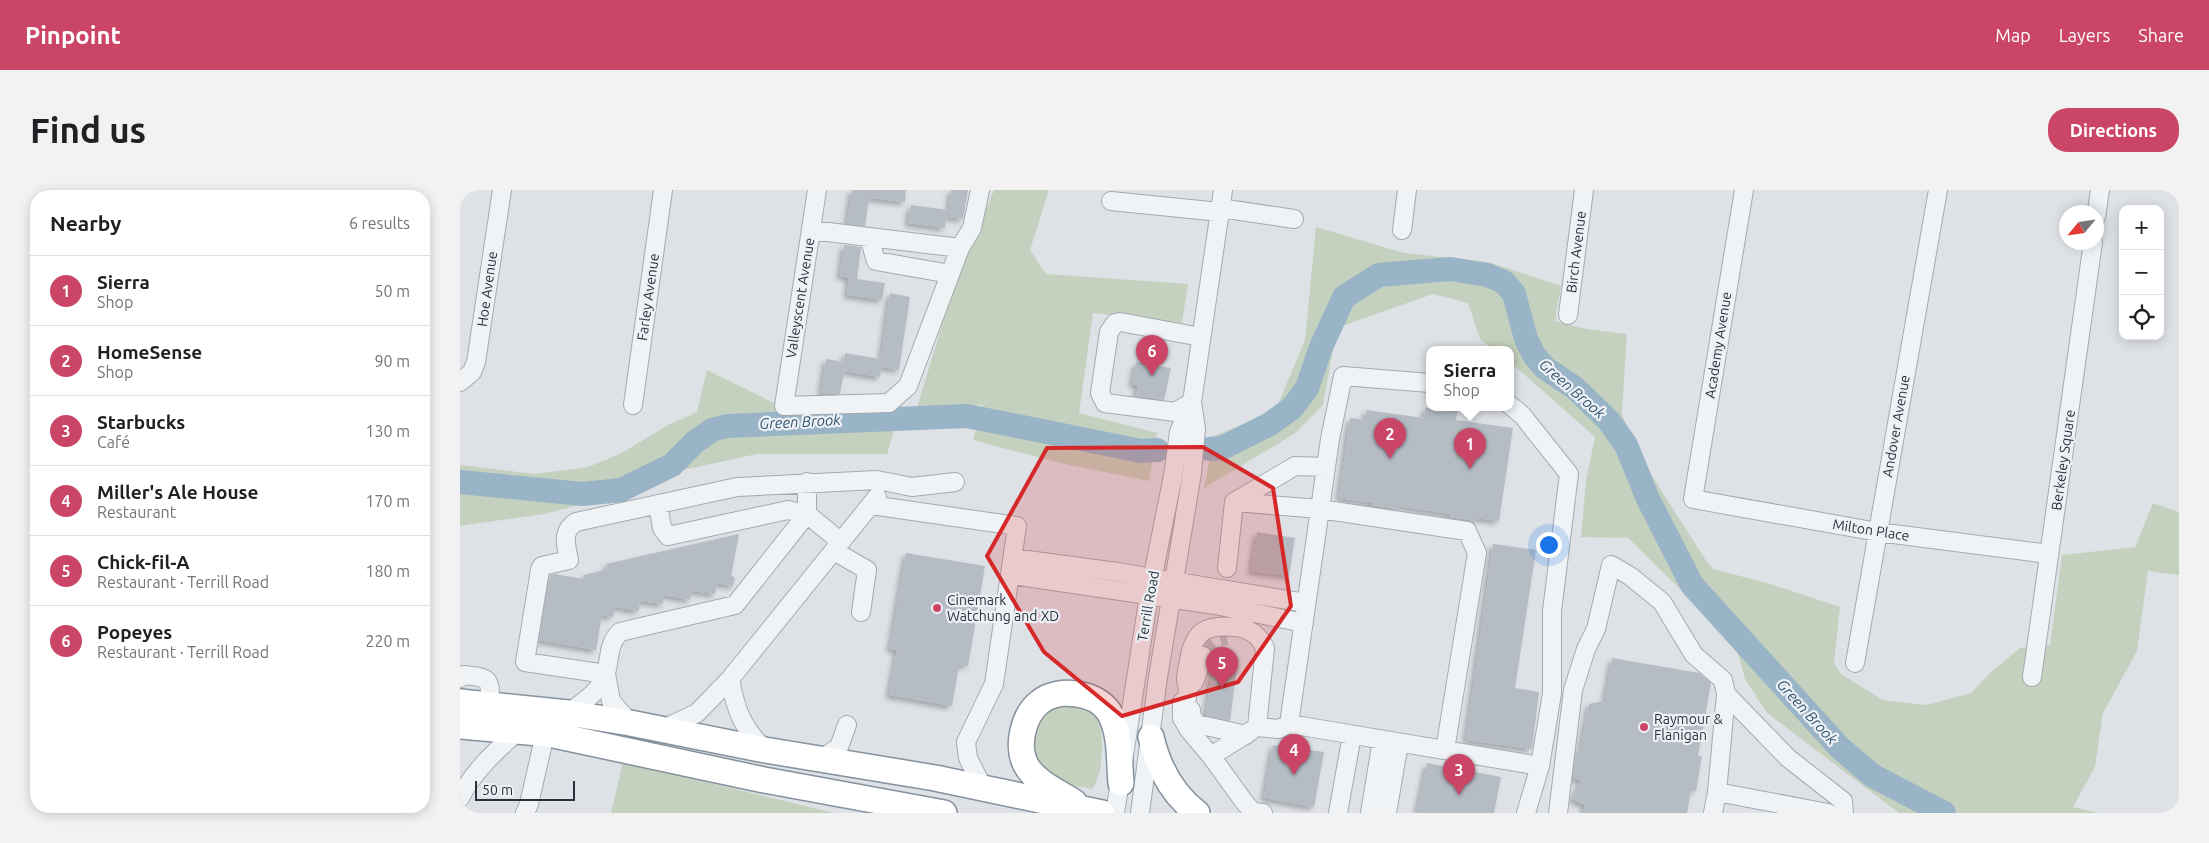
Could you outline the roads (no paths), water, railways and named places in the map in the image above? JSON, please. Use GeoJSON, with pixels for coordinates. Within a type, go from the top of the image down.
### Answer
{"type":"FeatureCollection","features":[{"type":"Feature","properties":{"kind":"highway"},"geometry":{"type":"LineString","coordinates":[[1094,811],[1037,777],[1026,764],[1022,741],[1023,731],[1026,721],[1040,701],[1070,693],[1090,698],[1106,708],[1116,729],[1121,783]]}},
{"type":"Feature","properties":{"kind":"highway"},"geometry":{"type":"LineString","coordinates":[[460,702],[568,713],[630,723],[765,750],[935,778],[984,790],[1094,811]]}},
{"type":"Feature","properties":{"kind":"highway"},"geometry":{"type":"LineString","coordinates":[[460,726],[545,734],[764,780],[942,813]]}},
{"type":"Feature","properties":{"kind":"highway"},"geometry":{"type":"LineString","coordinates":[[1151,737],[1158,764],[1168,781],[1182,800],[1197,813]]}},
{"type":"Feature","properties":{"kind":"street","name":"Hoe Avenue"},"geometry":{"type":"LineString","coordinates":[[460,382],[472,372],[476,362],[502,190]]}},
{"type":"Feature","properties":{"kind":"street","name":"Farley Avenue"},"geometry":{"type":"LineString","coordinates":[[633,405],[663,190]]}},
{"type":"Feature","properties":{"kind":"street","name":"Valleyscent Avenue"},"geometry":{"type":"LineString","coordinates":[[817,190],[784,406],[889,403],[908,386],[950,274]]}},
{"type":"Feature","properties":{"kind":"street"},"geometry":{"type":"LineString","coordinates":[[868,237],[876,260],[950,274],[960,248],[972,228],[980,190]]}},
{"type":"Feature","properties":{"kind":"street","name":"Terrill Road"},"geometry":{"type":"LineString","coordinates":[[1115,813],[1149,595],[1173,476],[1179,432],[1192,402],[1223,190]]}},
{"type":"Feature","properties":{"kind":"street"},"geometry":{"type":"LineString","coordinates":[[1402,230],[1407,190]]}},
{"type":"Feature","properties":{"kind":"street","name":"Birch Avenue"},"geometry":{"type":"LineString","coordinates":[[1568,315],[1584,190]]}},
{"type":"Feature","properties":{"kind":"street","name":"Academy Avenue"},"geometry":{"type":"LineString","coordinates":[[1693,499],[1744,190]]}},
{"type":"Feature","properties":{"kind":"street","name":"Andover Avenue"},"geometry":{"type":"LineString","coordinates":[[1855,663],[1938,190]]}},
{"type":"Feature","properties":{"kind":"street"},"geometry":{"type":"LineString","coordinates":[[2098,205],[2100,190]]}},
{"type":"Feature","properties":{"kind":"street"},"geometry":{"type":"LineString","coordinates":[[1111,201],[1220,210],[1294,219]]}},
{"type":"Feature","properties":{"kind":"street"},"geometry":{"type":"LineString","coordinates":[[810,230],[960,248]]}},
{"type":"Feature","properties":{"kind":"street","name":"Berkeley Square"},"geometry":{"type":"LineString","coordinates":[[2032,678],[2092,250]]}},
{"type":"Feature","properties":{"kind":"street"},"geometry":{"type":"LineString","coordinates":[[1192,402],[1175,412],[1105,403],[1100,393],[1109,332],[1115,324],[1120,322],[1201,338]]}},
{"type":"Feature","properties":{"kind":"street"},"geometry":{"type":"LineString","coordinates":[[1289,724],[1326,467],[1343,376],[1426,383]]}},
{"type":"Feature","properties":{"kind":"street","name":"Terrill Road"},"geometry":{"type":"LineString","coordinates":[[1140,813],[1160,668],[1192,474],[1196,429],[1192,402]]}},
{"type":"Feature","properties":{"kind":"street"},"geometry":{"type":"LineString","coordinates":[[1514,408],[1522,415],[1569,474],[1552,611],[1552,693],[1540,766],[1526,813]]}},
{"type":"Feature","properties":{"kind":"street"},"geometry":{"type":"LineString","coordinates":[[1234,502],[1295,466],[1326,467]]}},
{"type":"Feature","properties":{"kind":"street"},"geometry":{"type":"LineString","coordinates":[[606,674],[525,662],[540,570],[542,566],[568,560],[565,536],[567,529],[576,522],[737,487],[877,480],[912,487],[955,482]]}},
{"type":"Feature","properties":{"kind":"street"},"geometry":{"type":"LineString","coordinates":[[568,713],[589,698],[599,687],[606,674],[612,642],[620,632],[735,605],[807,514],[807,482]]}},
{"type":"Feature","properties":{"kind":"street"},"geometry":{"type":"LineString","coordinates":[[662,730],[683,722],[697,713],[730,679],[888,483]]}},
{"type":"Feature","properties":{"kind":"street","name":"Milton Place"},"geometry":{"type":"LineString","coordinates":[[1693,499],[1878,532],[2049,554]]}},
{"type":"Feature","properties":{"kind":"street"},"geometry":{"type":"LineString","coordinates":[[1234,502],[1320,509],[1467,531],[1476,553],[1445,750]]}},
{"type":"Feature","properties":{"kind":"street"},"geometry":{"type":"LineString","coordinates":[[1226,568],[1234,502]]}},
{"type":"Feature","properties":{"kind":"street"},"geometry":{"type":"LineString","coordinates":[[658,504],[662,528],[668,536],[788,510],[807,514],[838,547],[866,570],[861,612]]}},
{"type":"Feature","properties":{"kind":"street"},"geometry":{"type":"LineString","coordinates":[[871,506],[1017,526],[994,684],[966,742],[968,758],[984,790]]}},
{"type":"Feature","properties":{"kind":"street"},"geometry":{"type":"LineString","coordinates":[[1558,813],[1574,690],[1586,649],[1596,630],[1611,565],[1630,576],[1662,602],[1694,655],[1722,680],[1726,694],[1717,792],[1713,813]]}},
{"type":"Feature","properties":{"kind":"street"},"geometry":{"type":"LineString","coordinates":[[1012,567],[1153,577],[1306,603]]}},
{"type":"Feature","properties":{"kind":"street"},"geometry":{"type":"LineString","coordinates":[[1012,567],[1149,595],[1215,605],[1304,623]]}},
{"type":"Feature","properties":{"kind":"street"},"geometry":{"type":"LineString","coordinates":[[1252,731],[1263,660],[1266,652],[1262,641],[1249,630],[1226,626],[1213,627],[1198,634],[1193,642],[1186,680],[1191,701],[1192,717],[1197,724],[1252,731],[1279,728],[1289,724],[1540,766]]}},
{"type":"Feature","properties":{"kind":"street"},"geometry":{"type":"LineString","coordinates":[[1227,636],[1243,638],[1251,643],[1263,660]]}},
{"type":"Feature","properties":{"kind":"street"},"geometry":{"type":"LineString","coordinates":[[1203,656],[1194,682],[1182,702],[1182,718],[1189,730],[1245,803],[1253,812],[1263,813]]}},
{"type":"Feature","properties":{"kind":"street"},"geometry":{"type":"LineString","coordinates":[[606,674],[611,701],[630,723]]}},
{"type":"Feature","properties":{"kind":"street"},"geometry":{"type":"LineString","coordinates":[[460,678],[464,675],[484,677],[488,680],[490,684],[490,704]]}},
{"type":"Feature","properties":{"kind":"street"},"geometry":{"type":"LineString","coordinates":[[730,679],[739,716],[749,734],[765,750]]}},
{"type":"Feature","properties":{"kind":"street"},"geometry":{"type":"LineString","coordinates":[[1726,694],[1788,758],[1843,801],[1844,813]]}},
{"type":"Feature","properties":{"kind":"street"},"geometry":{"type":"LineString","coordinates":[[821,759],[839,747],[846,725]]}},
{"type":"Feature","properties":{"kind":"street"},"geometry":{"type":"LineString","coordinates":[[460,798],[464,789],[490,756],[518,731]]}},
{"type":"Feature","properties":{"kind":"street"},"geometry":{"type":"LineString","coordinates":[[1207,751],[1252,731]]}},
{"type":"Feature","properties":{"kind":"street"},"geometry":{"type":"LineString","coordinates":[[525,813],[529,804],[545,734]]}},
{"type":"Feature","properties":{"kind":"street"},"geometry":{"type":"LineString","coordinates":[[1338,813],[1352,735]]}},
{"type":"Feature","properties":{"kind":"street"},"geometry":{"type":"LineString","coordinates":[[1370,813],[1390,741]]}},
{"type":"Feature","properties":{"kind":"street"},"geometry":{"type":"LineString","coordinates":[[1387,813],[1390,741]]}},
{"type":"Feature","properties":{"kind":"street"},"geometry":{"type":"LineString","coordinates":[[1717,792],[1828,813]]}},
{"type":"Feature","properties":{"kind":"waterway","name":"Green Brook"},"geometry":{"type":"LineString","coordinates":[[1209,449],[1222,448],[1270,424],[1292,408],[1307,388],[1321,347],[1344,297],[1379,275],[1451,269],[1487,275],[1504,282],[1514,294],[1526,339],[1534,355],[1545,368],[1575,388],[1609,421],[1626,445],[1648,499],[1692,585],[1840,748],[1873,776],[1944,813]]}},
{"type":"Feature","properties":{"kind":"waterway","name":"Green Brook"},"geometry":{"type":"LineString","coordinates":[[460,482],[583,494],[621,490],[672,465],[695,442],[712,430],[727,426],[967,416],[1141,451],[1157,450]]}},
{"type":"Feature","properties":{"kind":"tunnel"},"geometry":{"type":"LineString","coordinates":[[1203,656],[1206,647],[1211,641],[1227,636]]}},
{"type":"Feature","properties":{"kind":"place","name":"Popeyes"},"geometry":{"type":"Point","coordinates":[1152,376]}},
{"type":"Feature","properties":{"kind":"place","name":"HomeSense"},"geometry":{"type":"Point","coordinates":[1390,459]}},
{"type":"Feature","properties":{"kind":"place","name":"Sierra"},"geometry":{"type":"Point","coordinates":[1470,469]}},
{"type":"Feature","properties":{"kind":"place","name":"Cinemark Watchung and XD"},"geometry":{"type":"Point","coordinates":[937,608]}},
{"type":"Feature","properties":{"kind":"place","name":"Chick-fil-A"},"geometry":{"type":"Point","coordinates":[1222,688]}},
{"type":"Feature","properties":{"kind":"place","name":"Raymour & Flanigan"},"geometry":{"type":"Point","coordinates":[1644,727]}},
{"type":"Feature","properties":{"kind":"place","name":"Miller's Ale House"},"geometry":{"type":"Point","coordinates":[1294,775]}},
{"type":"Feature","properties":{"kind":"place","name":"Starbucks"},"geometry":{"type":"Point","coordinates":[1459,795]}}]}
